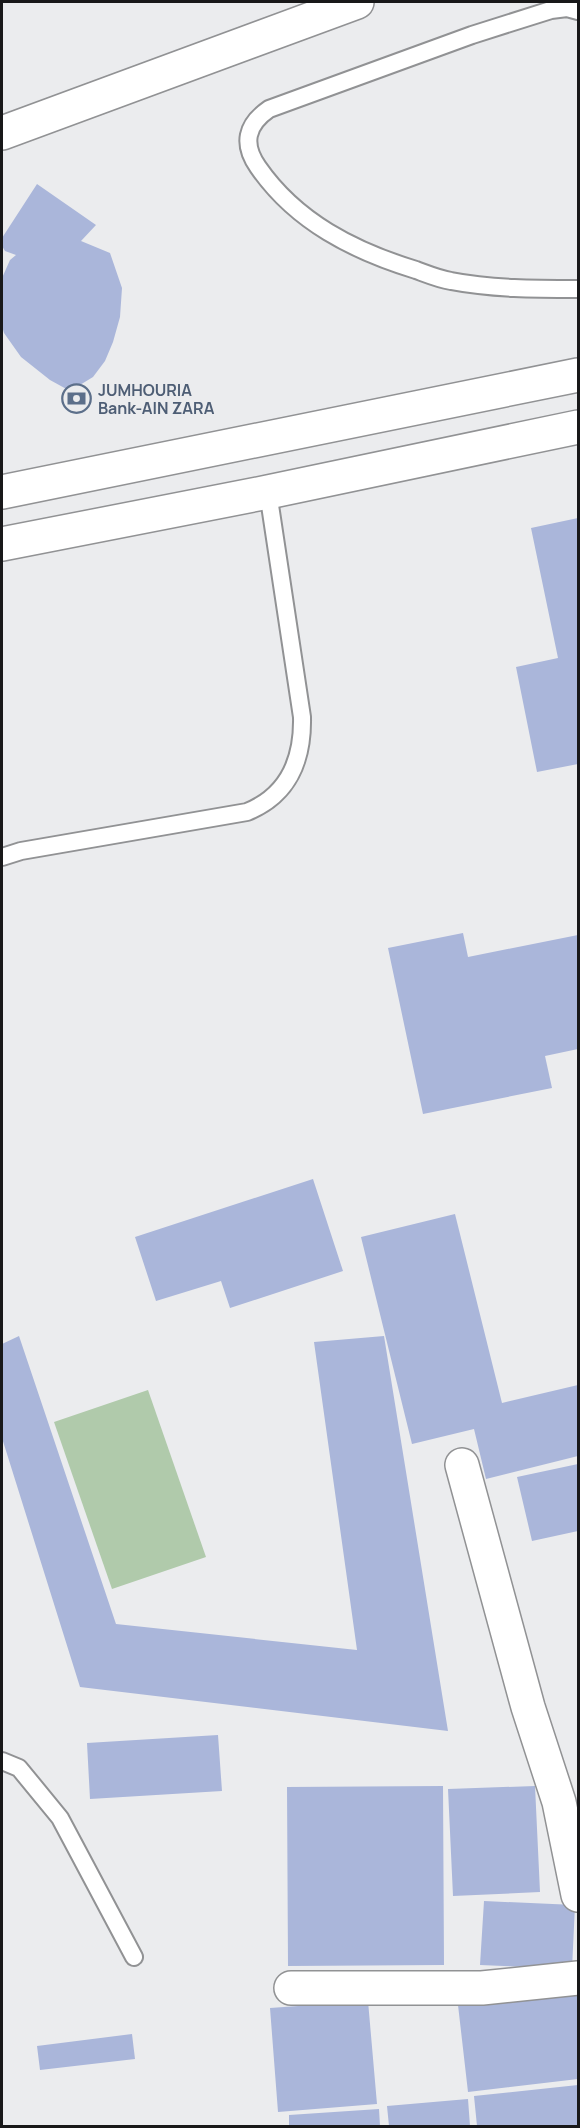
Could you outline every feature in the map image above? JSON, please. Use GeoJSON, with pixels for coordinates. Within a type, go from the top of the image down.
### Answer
{"type":"FeatureCollection","features":[{"type":"Feature","properties":{"kind":"main road"},"geometry":{"type":"LineString","coordinates":[[2,132],[357,2]]}},
{"type":"Feature","properties":{"kind":"main road"},"geometry":{"type":"LineString","coordinates":[[2,492],[579,375]]}},
{"type":"Feature","properties":{"kind":"main road"},"geometry":{"type":"LineString","coordinates":[[2,544],[268,492],[579,427]]}},
{"type":"Feature","properties":{"kind":"main road"},"geometry":{"type":"LineString","coordinates":[[462,1465],[528,1707],[559,1802],[579,1895]]}},
{"type":"Feature","properties":{"kind":"main road"},"geometry":{"type":"LineString","coordinates":[[291,1988],[482,1988],[579,1978]]}},
{"type":"Feature","properties":{"kind":"lane"},"geometry":{"type":"LineString","coordinates":[[579,11],[567,8],[551,10],[472,35],[269,109],[254,121],[248,138],[252,159],[269,183],[310,220],[354,248],[449,281],[516,288],[579,289]]}},
{"type":"Feature","properties":{"kind":"lane"},"geometry":{"type":"LineString","coordinates":[[2,857],[21,851],[248,812],[264,805],[285,783],[299,753],[303,737],[302,717],[268,492]]}},
{"type":"Feature","properties":{"kind":"lane"},"geometry":{"type":"LineString","coordinates":[[2,1761],[19,1768],[60,1818],[134,1956]]}},
{"type":"Feature","properties":{"kind":"green space"},"geometry":{"type":"Polygon","coordinates":[[[148,1390],[206,1557],[112,1589],[54,1422],[148,1390]]]}},
{"type":"Feature","properties":{"kind":"building"},"geometry":{"type":"Polygon","coordinates":[[[37,184],[96,225],[81,241],[110,253],[122,288],[120,317],[105,361],[93,377],[70,391],[50,380],[21,357],[4,333],[2,326],[2,278],[10,260],[16,255],[5,251],[2,238],[37,184]]]}},
{"type":"Feature","properties":{"kind":"building"},"geometry":{"type":"Polygon","coordinates":[[[578,518],[578,764],[537,772],[516,667],[558,658],[531,528],[578,518]]]}},
{"type":"Feature","properties":{"kind":"building"},"geometry":{"type":"Polygon","coordinates":[[[463,933],[468,957],[578,935],[578,1049],[545,1056],[552,1088],[423,1114],[388,948],[463,933]]]}},
{"type":"Feature","properties":{"kind":"building"},"geometry":{"type":"Polygon","coordinates":[[[313,1179],[343,1271],[230,1308],[221,1281],[156,1301],[135,1237],[313,1179]]]}},
{"type":"Feature","properties":{"kind":"building"},"geometry":{"type":"Polygon","coordinates":[[[455,1214],[502,1403],[578,1385],[578,1456],[486,1479],[474,1429],[412,1444],[361,1237],[455,1214]]]}},
{"type":"Feature","properties":{"kind":"building"},"geometry":{"type":"Polygon","coordinates":[[[19,1336],[116,1624],[357,1650],[314,1342],[384,1336],[448,1731],[80,1687],[2,1438],[2,1344],[19,1336]]]}},
{"type":"Feature","properties":{"kind":"building"},"geometry":{"type":"Polygon","coordinates":[[[578,1464],[578,1531],[532,1541],[517,1477],[578,1464]]]}},
{"type":"Feature","properties":{"kind":"building"},"geometry":{"type":"Polygon","coordinates":[[[218,1735],[222,1791],[90,1799],[87,1743],[218,1735]]]}},
{"type":"Feature","properties":{"kind":"building"},"geometry":{"type":"Polygon","coordinates":[[[443,1786],[444,1965],[288,1966],[287,1787],[443,1786]]]}},
{"type":"Feature","properties":{"kind":"building"},"geometry":{"type":"Polygon","coordinates":[[[535,1786],[540,1892],[453,1896],[448,1789],[535,1786]]]}},
{"type":"Feature","properties":{"kind":"building"},"geometry":{"type":"Polygon","coordinates":[[[484,1901],[575,1905],[572,1969],[480,1965],[484,1901]]]}},
{"type":"Feature","properties":{"kind":"building"},"geometry":{"type":"Polygon","coordinates":[[[578,1991],[578,2079],[468,2092],[458,2005],[578,1991]]]}},
{"type":"Feature","properties":{"kind":"building"},"geometry":{"type":"Polygon","coordinates":[[[368,2001],[377,2104],[278,2112],[270,2008],[368,2001]]]}},
{"type":"Feature","properties":{"kind":"building"},"geometry":{"type":"Polygon","coordinates":[[[132,2034],[135,2059],[40,2070],[37,2046],[132,2034]]]}},
{"type":"Feature","properties":{"kind":"building"},"geometry":{"type":"Polygon","coordinates":[[[578,2085],[578,2126],[477,2126],[474,2096],[578,2085]]]}},
{"type":"Feature","properties":{"kind":"building"},"geometry":{"type":"Polygon","coordinates":[[[468,2099],[470,2126],[389,2126],[387,2106],[468,2099]]]}},
{"type":"Feature","properties":{"kind":"building"},"geometry":{"type":"Polygon","coordinates":[[[379,2109],[380,2126],[289,2126],[289,2115],[379,2109]]]}},
{"type":"Feature","properties":{"kind":"place","name":"JUMHOURIA Bank-AIN ZARA"},"geometry":{"type":"Point","coordinates":[77,399]}}]}
